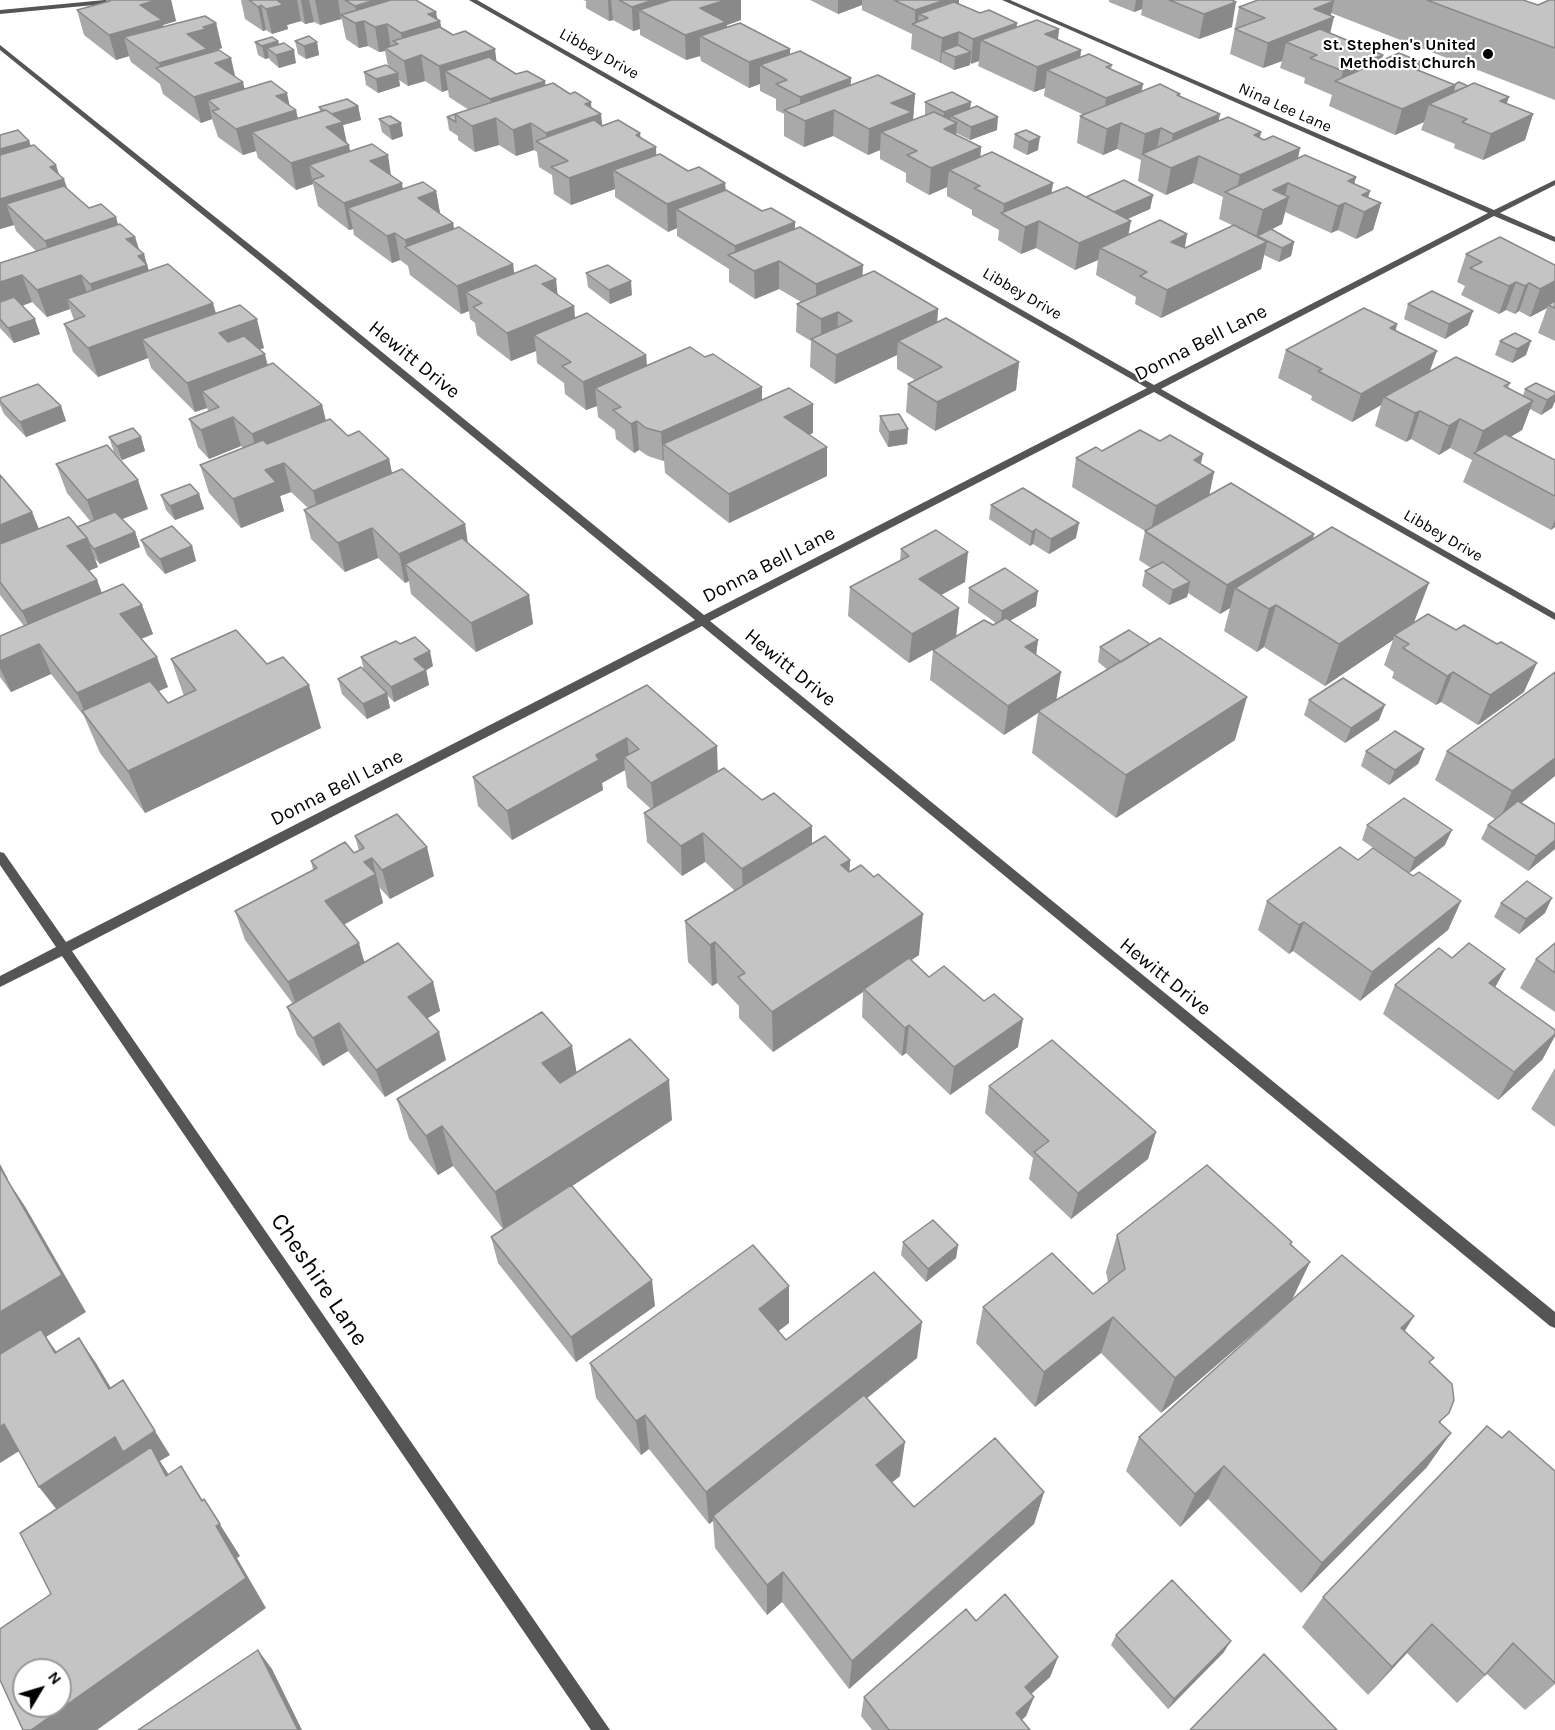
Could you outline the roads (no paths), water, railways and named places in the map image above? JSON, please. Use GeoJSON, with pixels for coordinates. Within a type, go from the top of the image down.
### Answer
{"type":"FeatureCollection","features":[{"type":"Feature","properties":{"kind":"street"},"geometry":{"type":"LineString","coordinates":[[0,12],[125,0]]}},
{"type":"Feature","properties":{"kind":"street","name":"Libbey Drive"},"geometry":{"type":"LineString","coordinates":[[472,0],[1555,617]]}},
{"type":"Feature","properties":{"kind":"street","name":"Nina Lee Lane"},"geometry":{"type":"LineString","coordinates":[[1005,0],[1555,240]]}},
{"type":"Feature","properties":{"kind":"street","name":"Hewitt Drive"},"geometry":{"type":"LineString","coordinates":[[0,47],[702,619],[1555,1321]]}},
{"type":"Feature","properties":{"kind":"street","name":"Donna Bell Lane"},"geometry":{"type":"LineString","coordinates":[[0,982],[1555,182]]}},
{"type":"Feature","properties":{"kind":"street","name":"Cheshire Lane"},"geometry":{"type":"LineString","coordinates":[[0,856],[601,1730]]}},
{"type":"Feature","properties":{"kind":"place","name":"St. Stephen's United Methodist Church"},"geometry":{"type":"Point","coordinates":[1488,54]}}]}
